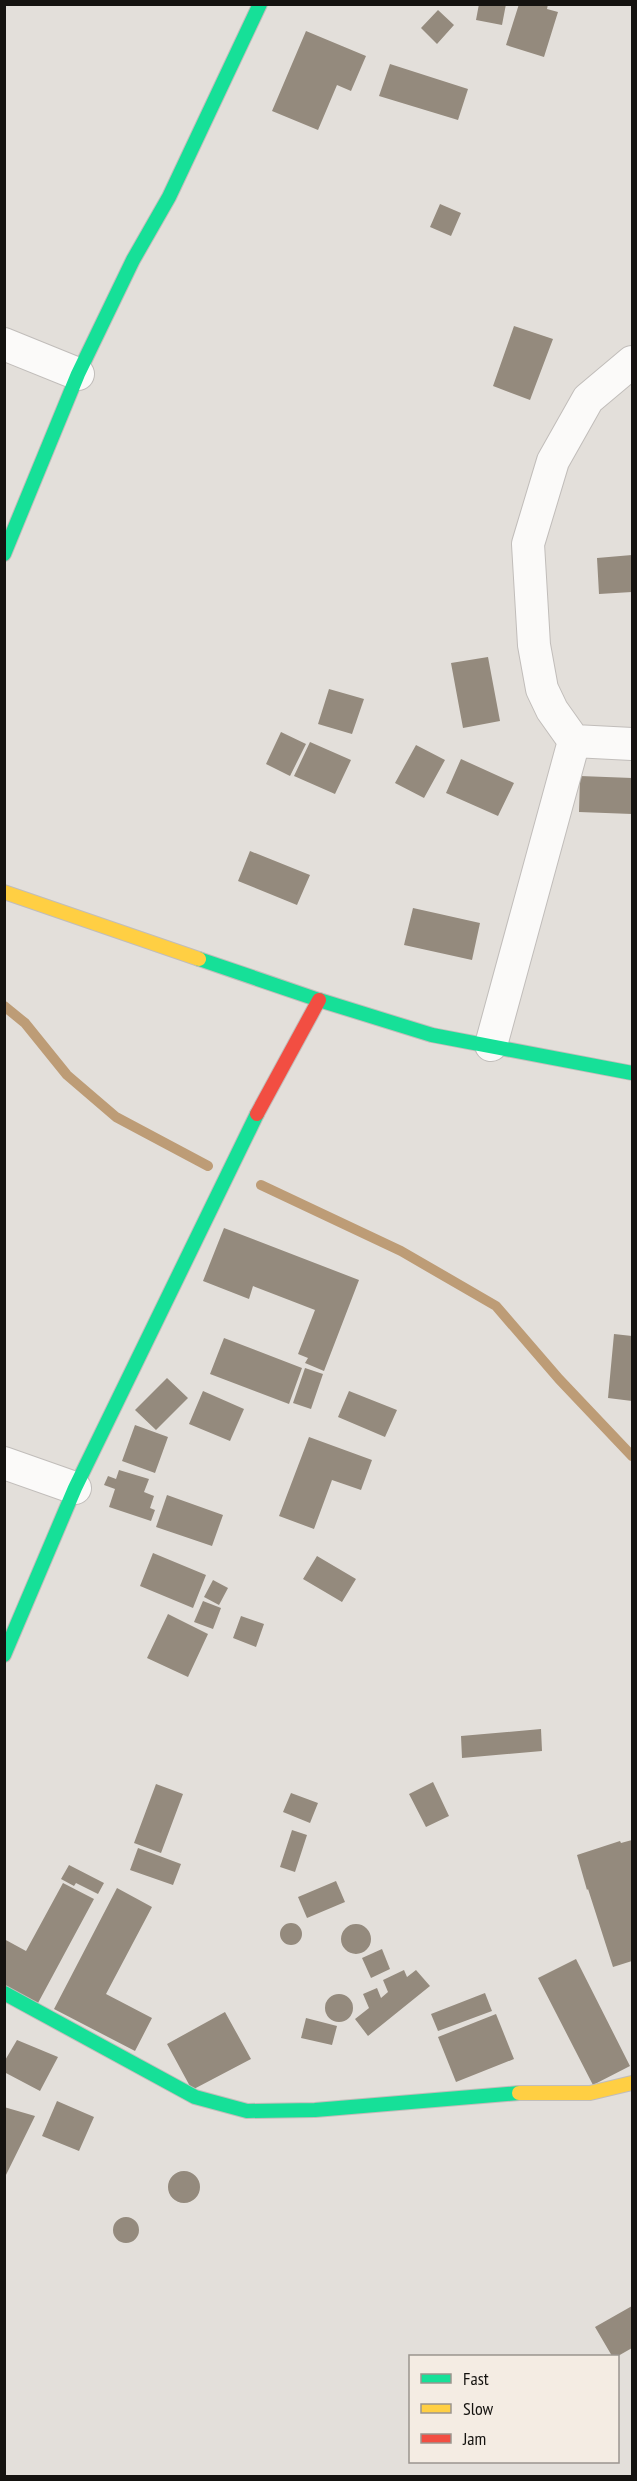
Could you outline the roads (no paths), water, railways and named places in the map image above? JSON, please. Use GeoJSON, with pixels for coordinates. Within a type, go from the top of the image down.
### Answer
{"type":"FeatureCollection","features":[{"type":"Feature","properties":{"kind":"street"},"geometry":{"type":"LineString","coordinates":[[4,554],[78,374],[134,260],[169,197],[260,4]]}},
{"type":"Feature","properties":{"kind":"street"},"geometry":{"type":"LineString","coordinates":[[4,344],[78,374]]}},
{"type":"Feature","properties":{"kind":"street"},"geometry":{"type":"LineString","coordinates":[[574,741],[552,710],[542,689],[534,645],[528,544],[553,461],[588,399],[633,362]]}},
{"type":"Feature","properties":{"kind":"street"},"geometry":{"type":"LineString","coordinates":[[574,741],[633,744]]}},
{"type":"Feature","properties":{"kind":"street"},"geometry":{"type":"LineString","coordinates":[[491,1045],[574,741]]}},
{"type":"Feature","properties":{"kind":"street"},"geometry":{"type":"LineString","coordinates":[[4,892],[319,1000],[432,1035],[633,1073]]}},
{"type":"Feature","properties":{"kind":"street"},"geometry":{"type":"LineString","coordinates":[[4,1655],[75,1488],[272,1084],[319,1000]]}},
{"type":"Feature","properties":{"kind":"street"},"geometry":{"type":"LineString","coordinates":[[4,1463],[75,1488]]}},
{"type":"Feature","properties":{"kind":"street"},"geometry":{"type":"LineString","coordinates":[[4,1993],[195,2097],[248,2110],[315,2110],[502,2093],[590,2093],[633,2083]]}},
{"type":"Feature","properties":{"kind":"waterway"},"geometry":{"type":"LineString","coordinates":[[4,1006],[25,1023],[67,1075],[116,1117],[208,1166]]}},
{"type":"Feature","properties":{"kind":"waterway"},"geometry":{"type":"LineString","coordinates":[[261,1185],[401,1251],[496,1306],[559,1379],[632,1456]]}}]}
